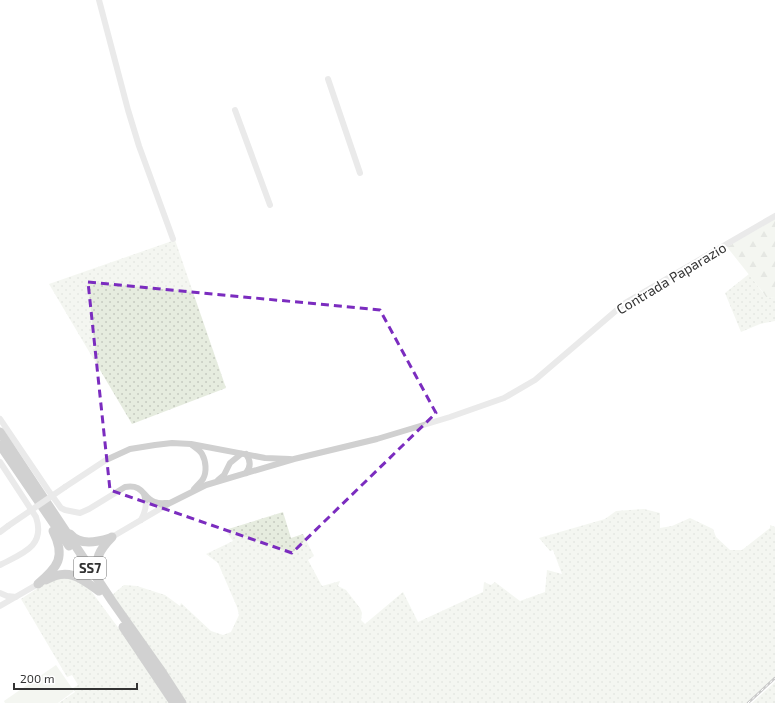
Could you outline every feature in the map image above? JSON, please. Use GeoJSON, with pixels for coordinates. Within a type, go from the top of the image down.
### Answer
{"type":"FeatureCollection","features":[{"type":"Feature","properties":{"kind":"highway","name":"SS7"},"geometry":{"type":"LineString","coordinates":[[0,432],[112,601],[182,703]]}},
{"type":"Feature","properties":{"kind":"highway","name":"SS7"},"geometry":{"type":"LineString","coordinates":[[0,445],[174,703]]}},
{"type":"Feature","properties":{"kind":"highway"},"geometry":{"type":"LineString","coordinates":[[38,584],[55,568],[59,553],[57,539],[44,510]]}},
{"type":"Feature","properties":{"kind":"highway"},"geometry":{"type":"LineString","coordinates":[[56,517],[72,536],[80,541],[99,541],[112,537]]}},
{"type":"Feature","properties":{"kind":"highway"},"geometry":{"type":"LineString","coordinates":[[112,537],[100,551],[96,565],[100,579],[112,601]]}},
{"type":"Feature","properties":{"kind":"highway"},"geometry":{"type":"LineString","coordinates":[[38,584],[57,575],[73,575],[81,578],[99,591]]}},
{"type":"Feature","properties":{"kind":"street"},"geometry":{"type":"LineString","coordinates":[[99,0],[128,110],[139,146],[172,239]]}},
{"type":"Feature","properties":{"kind":"street"},"geometry":{"type":"LineString","coordinates":[[328,79],[360,174]]}},
{"type":"Feature","properties":{"kind":"street"},"geometry":{"type":"LineString","coordinates":[[235,110],[270,205]]}},
{"type":"Feature","properties":{"kind":"street","name":"Contrada Paparazio"},"geometry":{"type":"LineString","coordinates":[[294,459],[378,439],[450,417],[504,398],[536,380],[625,303],[775,216]]}},
{"type":"Feature","properties":{"kind":"street"},"geometry":{"type":"LineString","coordinates":[[0,419],[61,508],[80,513],[125,487],[134,487],[139,489],[144,494],[154,513]]}},
{"type":"Feature","properties":{"kind":"street"},"geometry":{"type":"LineString","coordinates":[[0,532],[106,460],[130,449],[172,443],[191,444],[266,458],[294,459]]}},
{"type":"Feature","properties":{"kind":"street"},"geometry":{"type":"LineString","coordinates":[[191,444],[203,454],[206,471],[203,479],[191,492]]}},
{"type":"Feature","properties":{"kind":"street"},"geometry":{"type":"LineString","coordinates":[[244,454],[248,457],[250,466],[246,473]]}},
{"type":"Feature","properties":{"kind":"street"},"geometry":{"type":"LineString","coordinates":[[217,481],[224,475],[230,463],[244,454]]}},
{"type":"Feature","properties":{"kind":"street"},"geometry":{"type":"LineString","coordinates":[[112,537],[170,503],[206,485],[294,459]]}},
{"type":"Feature","properties":{"kind":"street"},"geometry":{"type":"LineString","coordinates":[[0,462],[36,517],[39,530],[38,538],[30,548],[0,565]]}},
{"type":"Feature","properties":{"kind":"street"},"geometry":{"type":"LineString","coordinates":[[148,500],[170,503]]}},
{"type":"Feature","properties":{"kind":"street"},"geometry":{"type":"LineString","coordinates":[[140,521],[144,515],[148,500]]}},
{"type":"Feature","properties":{"kind":"street"},"geometry":{"type":"LineString","coordinates":[[1,604],[38,584]]}},
{"type":"Feature","properties":{"kind":"street"},"geometry":{"type":"LineString","coordinates":[[0,593],[7,596],[16,597]]}},
{"type":"Feature","properties":{"kind":"street"},"geometry":{"type":"LineString","coordinates":[[0,593],[3,598],[1,604]]}},
{"type":"Feature","properties":{"kind":"highlighted area"},"geometry":{"type":"Polygon","coordinates":[[[88,282],[380,310],[436,413],[292,553],[110,490],[88,282]]]}},
{"type":"Feature","properties":{"kind":"green space"},"geometry":{"type":"Polygon","coordinates":[[[775,219],[775,298],[766,297],[727,247],[775,219]]]}},
{"type":"Feature","properties":{"kind":"green space"},"geometry":{"type":"Polygon","coordinates":[[[175,240],[226,388],[132,424],[49,284],[175,240]]]}},
{"type":"Feature","properties":{"kind":"green space"},"geometry":{"type":"Polygon","coordinates":[[[749,274],[766,297],[775,298],[775,321],[760,324],[741,332],[725,293],[749,274]]]}},
{"type":"Feature","properties":{"kind":"green space"},"geometry":{"type":"Polygon","coordinates":[[[644,509],[660,513],[660,528],[672,526],[690,518],[713,529],[716,537],[730,550],[742,550],[770,528],[770,525],[775,527],[775,677],[747,703],[186,703],[112,595],[124,585],[137,586],[165,595],[180,606],[181,603],[211,631],[223,635],[231,632],[239,615],[237,607],[218,563],[206,554],[233,541],[225,530],[283,512],[291,538],[303,534],[314,556],[308,560],[322,586],[340,581],[338,586],[346,590],[360,608],[362,613],[361,620],[365,624],[403,592],[418,622],[483,592],[484,582],[491,585],[495,582],[520,601],[545,592],[547,570],[562,574],[553,550],[550,551],[539,538],[605,519],[616,511],[644,509]]]}},
{"type":"Feature","properties":{"kind":"green space"},"geometry":{"type":"Polygon","coordinates":[[[71,576],[86,584],[142,660],[171,703],[59,703],[75,692],[73,688],[78,685],[72,675],[67,677],[21,599],[53,578],[71,576]]]}},
{"type":"Feature","properties":{"kind":"green space"},"geometry":{"type":"Polygon","coordinates":[[[56,665],[74,691],[58,703],[5,703],[4,701],[56,665]]]}},
{"type":"Feature","properties":{"kind":"green space"},"geometry":{"type":"Polygon","coordinates":[[[775,682],[775,703],[752,703],[775,682]]]}},
{"type":"Feature","properties":{"kind":"railway"},"geometry":{"type":"LineString","coordinates":[[748,703],[775,678]]}}]}
